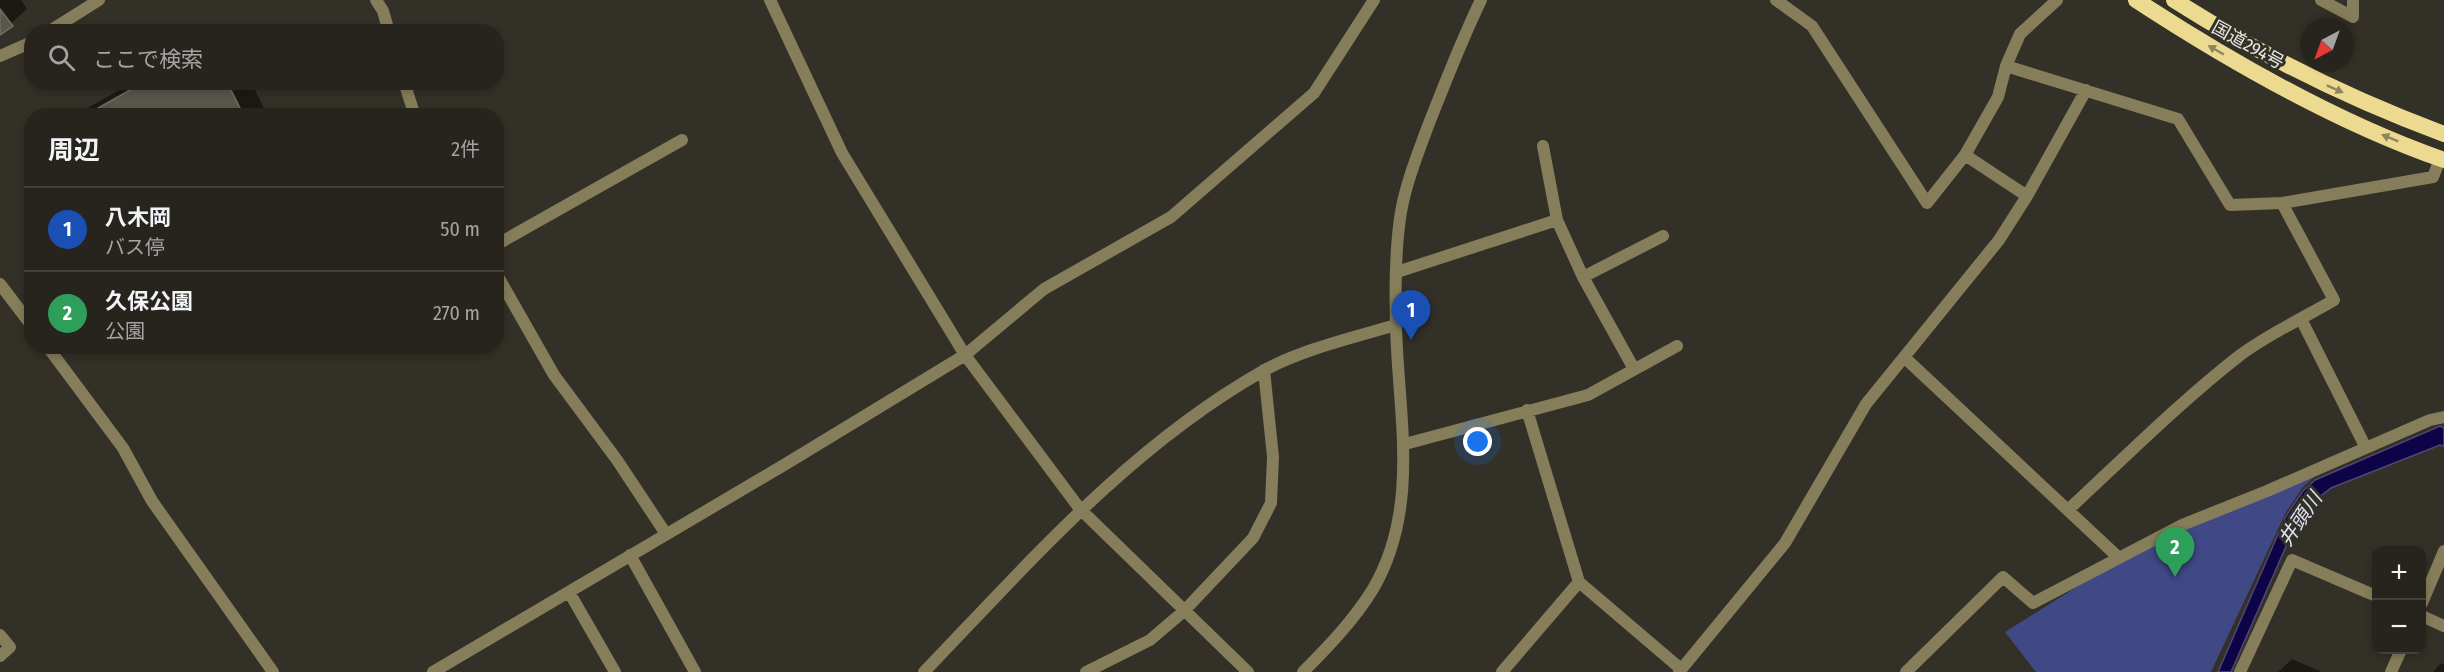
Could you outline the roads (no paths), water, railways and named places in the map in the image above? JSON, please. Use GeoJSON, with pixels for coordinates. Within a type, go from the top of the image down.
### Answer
{"type":"FeatureCollection","features":[{"type":"Feature","properties":{"kind":"highway","name":"国道294号"},"geometry":{"type":"LineString","coordinates":[[2136,0],[2184,32],[2257,73],[2368,129],[2442,159]]}},
{"type":"Feature","properties":{"kind":"highway","name":"国道294号"},"geometry":{"type":"LineString","coordinates":[[2174,0],[2258,50],[2324,84],[2444,134]]}},
{"type":"Feature","properties":{"kind":"street"},"geometry":{"type":"LineString","coordinates":[[61,24],[99,0]]}},
{"type":"Feature","properties":{"kind":"street"},"geometry":{"type":"LineString","coordinates":[[376,0],[383,11],[387,24]]}},
{"type":"Feature","properties":{"kind":"street"},"geometry":{"type":"LineString","coordinates":[[770,0],[842,153],[965,355],[1080,509],[1248,672]]}},
{"type":"Feature","properties":{"kind":"street"},"geometry":{"type":"LineString","coordinates":[[433,672],[452,667],[569,592],[965,355],[1044,289],[1171,217],[1314,93],[1374,0]]}},
{"type":"Feature","properties":{"kind":"street"},"geometry":{"type":"LineString","coordinates":[[1303,672],[1330,645],[1373,588],[1398,525],[1405,444],[1396,325],[1401,212],[1415,160],[1459,43],[1481,0]]}},
{"type":"Feature","properties":{"kind":"street"},"geometry":{"type":"LineString","coordinates":[[1776,0],[1812,26],[1927,203],[1965,155],[1998,97],[2006,66],[2020,34],[2057,0]]}},
{"type":"Feature","properties":{"kind":"street"},"geometry":{"type":"LineString","coordinates":[[2321,0],[2353,18],[2353,0]]}},
{"type":"Feature","properties":{"kind":"street"},"geometry":{"type":"LineString","coordinates":[[0,56],[24,46]]}},
{"type":"Feature","properties":{"kind":"street"},"geometry":{"type":"LineString","coordinates":[[2006,66],[2178,118],[2230,206],[2282,203],[2433,177],[2442,159]]}},
{"type":"Feature","properties":{"kind":"street"},"geometry":{"type":"LineString","coordinates":[[407,90],[413,108]]}},
{"type":"Feature","properties":{"kind":"street"},"geometry":{"type":"LineString","coordinates":[[1527,410],[1579,582],[1680,671],[1785,543],[1866,404],[1999,240],[2027,196],[2086,90]]}},
{"type":"Feature","properties":{"kind":"street"},"geometry":{"type":"LineString","coordinates":[[504,240],[682,140]]}},
{"type":"Feature","properties":{"kind":"street"},"geometry":{"type":"LineString","coordinates":[[1543,146],[1557,220],[1583,277],[1634,369]]}},
{"type":"Feature","properties":{"kind":"street"},"geometry":{"type":"LineString","coordinates":[[1965,155],[2027,196]]}},
{"type":"Feature","properties":{"kind":"street"},"geometry":{"type":"LineString","coordinates":[[2068,510],[2135,447],[2239,356],[2334,300],[2282,203]]}},
{"type":"Feature","properties":{"kind":"street"},"geometry":{"type":"LineString","coordinates":[[1397,272],[1557,220]]}},
{"type":"Feature","properties":{"kind":"street"},"geometry":{"type":"LineString","coordinates":[[1583,277],[1663,236]]}},
{"type":"Feature","properties":{"kind":"street"},"geometry":{"type":"LineString","coordinates":[[0,284],[24,316]]}},
{"type":"Feature","properties":{"kind":"street"},"geometry":{"type":"LineString","coordinates":[[504,287],[554,375],[617,460],[666,534]]}},
{"type":"Feature","properties":{"kind":"street"},"geometry":{"type":"LineString","coordinates":[[2301,320],[2366,448]]}},
{"type":"Feature","properties":{"kind":"street"},"geometry":{"type":"LineString","coordinates":[[924,672],[1080,509],[1168,433],[1264,370],[1325,346],[1396,325]]}},
{"type":"Feature","properties":{"kind":"street"},"geometry":{"type":"LineString","coordinates":[[1405,444],[1588,395],[1677,346]]}},
{"type":"Feature","properties":{"kind":"street"},"geometry":{"type":"LineString","coordinates":[[53,354],[123,448],[152,501],[273,672]]}},
{"type":"Feature","properties":{"kind":"street"},"geometry":{"type":"LineString","coordinates":[[1904,357],[2118,557]]}},
{"type":"Feature","properties":{"kind":"street"},"geometry":{"type":"LineString","coordinates":[[1086,672],[1150,640],[1184,611],[1253,538],[1271,503],[1273,457],[1264,370]]}},
{"type":"Feature","properties":{"kind":"street"},"geometry":{"type":"LineString","coordinates":[[1906,672],[2003,577],[2033,603],[2182,525],[2430,420],[2444,417]]}},
{"type":"Feature","properties":{"kind":"street"},"geometry":{"type":"LineString","coordinates":[[2422,600],[2444,551]]}},
{"type":"Feature","properties":{"kind":"street"},"geometry":{"type":"LineString","coordinates":[[630,555],[696,672]]}},
{"type":"Feature","properties":{"kind":"street"},"geometry":{"type":"LineString","coordinates":[[2240,672],[2292,560],[2372,594]]}},
{"type":"Feature","properties":{"kind":"street"},"geometry":{"type":"LineString","coordinates":[[1502,672],[1579,582]]}},
{"type":"Feature","properties":{"kind":"street"},"geometry":{"type":"LineString","coordinates":[[569,592],[615,672]]}},
{"type":"Feature","properties":{"kind":"street"},"geometry":{"type":"LineString","coordinates":[[2426,618],[2444,626]]}},
{"type":"Feature","properties":{"kind":"street"},"geometry":{"type":"LineString","coordinates":[[0,635],[10,647],[0,656]]}},
{"type":"Feature","properties":{"kind":"street"},"geometry":{"type":"LineString","coordinates":[[2391,672],[2399,654]]}},
{"type":"Feature","properties":{"kind":"water","name":"井頭川"},"geometry":{"type":"Polygon","coordinates":[[[2440,426],[2444,428],[2444,446],[2440,445],[2331,488],[2317,499],[2295,526],[2231,672],[2218,672],[2286,516],[2303,491],[2315,480],[2440,426]]]}},
{"type":"Feature","properties":{"kind":"place","name":"八木岡"},"geometry":{"type":"Point","coordinates":[1411,340]}},
{"type":"Feature","properties":{"kind":"place","name":"久保公園"},"geometry":{"type":"Point","coordinates":[2175,577]}}]}
